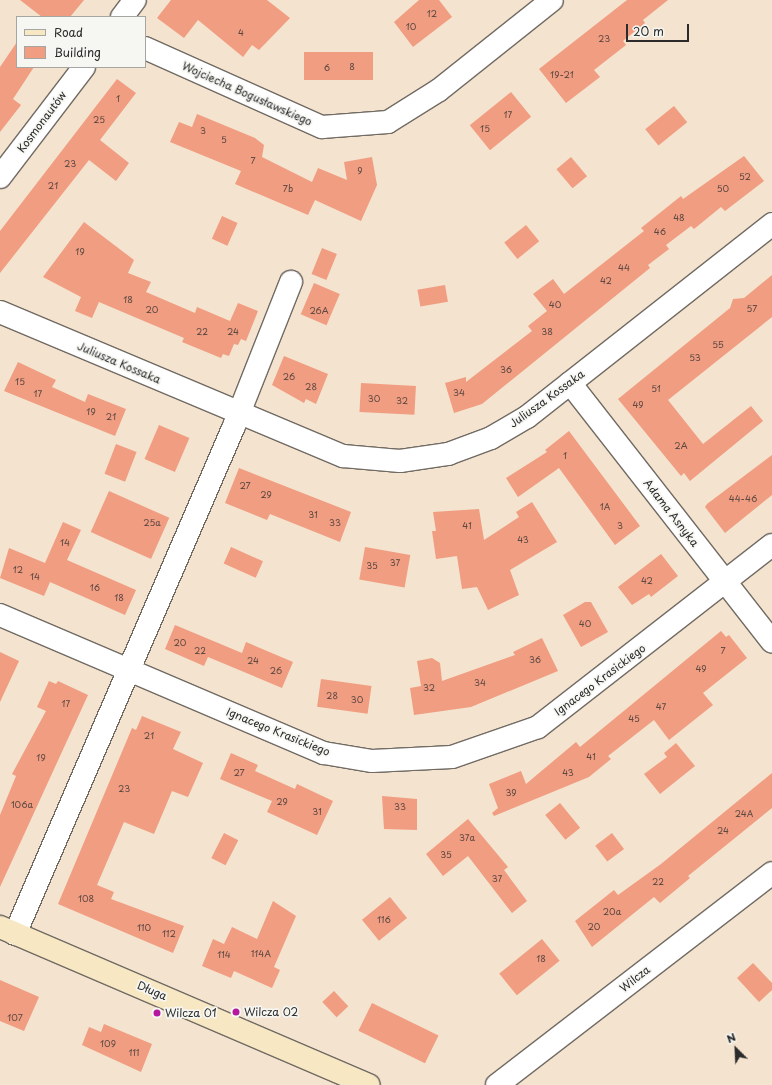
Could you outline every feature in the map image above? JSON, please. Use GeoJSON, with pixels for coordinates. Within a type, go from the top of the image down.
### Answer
{"type":"FeatureCollection","features":[{"type":"Feature","properties":{"kind":"street"},"geometry":{"type":"LineString","coordinates":[[123,16],[135,0]]}},
{"type":"Feature","properties":{"kind":"street","name":"Wojciecha Bogusławskiego"},"geometry":{"type":"LineString","coordinates":[[146,48],[322,126],[388,122],[439,90],[552,0]]}},
{"type":"Feature","properties":{"kind":"street","name":"Kosmonautów"},"geometry":{"type":"LineString","coordinates":[[0,177],[83,68]]}},
{"type":"Feature","properties":{"kind":"street","name":"Juliusza Kossaka"},"geometry":{"type":"LineString","coordinates":[[0,312],[238,414],[343,456],[400,461],[448,454],[491,438],[526,417],[772,224]]}},
{"type":"Feature","properties":{"kind":"street"},"geometry":{"type":"LineString","coordinates":[[7,930],[128,670],[238,414],[291,282]]}},
{"type":"Feature","properties":{"kind":"street","name":"Adama Asnyka"},"geometry":{"type":"LineString","coordinates":[[570,383],[772,642]]}},
{"type":"Feature","properties":{"kind":"street","name":"Ignacego Krasickiego"},"geometry":{"type":"LineString","coordinates":[[0,615],[324,753],[372,761],[452,757],[538,727],[772,545]]}},
{"type":"Feature","properties":{"kind":"street","name":"Wilcza"},"geometry":{"type":"LineString","coordinates":[[497,1085],[772,873]]}},
{"type":"Feature","properties":{"kind":"street","name":"Długa"},"geometry":{"type":"LineString","coordinates":[[7,930],[369,1085]]}},
{"type":"Feature","properties":{"kind":"building"},"geometry":{"type":"Polygon","coordinates":[[[20,0],[84,0],[71,16],[41,16],[20,0]]]}},
{"type":"Feature","properties":{"kind":"building"},"geometry":{"type":"Polygon","coordinates":[[[171,0],[267,0],[290,18],[259,50],[252,45],[243,57],[198,20],[184,38],[157,18],[171,0]]]}},
{"type":"Feature","properties":{"kind":"building"},"geometry":{"type":"Polygon","coordinates":[[[419,0],[439,0],[452,17],[413,47],[394,22],[419,0]]]}},
{"type":"Feature","properties":{"kind":"building"},"geometry":{"type":"Polygon","coordinates":[[[627,0],[668,0],[643,20],[645,23],[623,41],[626,45],[594,70],[600,77],[566,103],[539,69],[627,0]]]}},
{"type":"Feature","properties":{"kind":"building"},"geometry":{"type":"Polygon","coordinates":[[[16,43],[16,68],[33,68],[13,99],[21,105],[0,132],[0,67],[16,43]]]}},
{"type":"Feature","properties":{"kind":"building"},"geometry":{"type":"Polygon","coordinates":[[[304,52],[373,52],[373,80],[304,80],[304,52]]]}},
{"type":"Feature","properties":{"kind":"building"},"geometry":{"type":"Polygon","coordinates":[[[117,79],[136,93],[100,140],[129,163],[116,181],[89,160],[0,273],[0,231],[117,79]]]}},
{"type":"Feature","properties":{"kind":"building"},"geometry":{"type":"Polygon","coordinates":[[[511,92],[531,117],[490,150],[470,125],[511,92]]]}},
{"type":"Feature","properties":{"kind":"building"},"geometry":{"type":"Polygon","coordinates":[[[674,106],[687,122],[658,146],[645,129],[674,106]]]}},
{"type":"Feature","properties":{"kind":"building"},"geometry":{"type":"Polygon","coordinates":[[[197,114],[255,138],[264,145],[262,157],[312,182],[318,168],[347,180],[344,162],[372,157],[377,185],[361,221],[315,200],[308,215],[235,184],[241,171],[170,142],[179,122],[192,127],[197,114]]]}},
{"type":"Feature","properties":{"kind":"building"},"geometry":{"type":"Polygon","coordinates":[[[744,156],[764,181],[725,211],[721,207],[694,229],[691,226],[666,245],[669,249],[648,265],[650,268],[482,404],[454,413],[445,383],[466,377],[466,382],[532,331],[528,326],[547,311],[533,294],[553,279],[564,294],[644,231],[641,228],[681,196],[683,199],[744,156]]]}},
{"type":"Feature","properties":{"kind":"building"},"geometry":{"type":"Polygon","coordinates":[[[571,157],[587,176],[573,188],[556,169],[571,157]]]}},
{"type":"Feature","properties":{"kind":"building"},"geometry":{"type":"Polygon","coordinates":[[[222,216],[238,223],[227,246],[212,239],[222,216]]]}},
{"type":"Feature","properties":{"kind":"building"},"geometry":{"type":"Polygon","coordinates":[[[84,222],[134,260],[128,273],[151,282],[146,292],[195,313],[197,307],[230,321],[238,303],[258,311],[246,341],[241,339],[238,345],[234,344],[229,356],[223,354],[221,358],[182,342],[184,338],[99,302],[92,318],[75,311],[81,297],[43,277],[84,222]]]}},
{"type":"Feature","properties":{"kind":"building"},"geometry":{"type":"Polygon","coordinates":[[[526,225],[539,241],[517,259],[504,243],[526,225]]]}},
{"type":"Feature","properties":{"kind":"building"},"geometry":{"type":"Polygon","coordinates":[[[322,248],[337,254],[326,280],[312,274],[322,248]]]}},
{"type":"Feature","properties":{"kind":"building"},"geometry":{"type":"Polygon","coordinates":[[[772,275],[772,317],[668,400],[703,444],[751,406],[763,421],[690,481],[684,473],[681,476],[618,399],[730,308],[733,299],[744,298],[772,275]]]}},
{"type":"Feature","properties":{"kind":"building"},"geometry":{"type":"Polygon","coordinates":[[[314,283],[340,294],[326,325],[301,314],[314,283]]]}},
{"type":"Feature","properties":{"kind":"building"},"geometry":{"type":"Polygon","coordinates":[[[445,285],[448,302],[420,307],[417,290],[445,285]]]}},
{"type":"Feature","properties":{"kind":"building"},"geometry":{"type":"Polygon","coordinates":[[[284,356],[328,374],[316,404],[306,399],[304,403],[272,385],[284,356]]]}},
{"type":"Feature","properties":{"kind":"building"},"geometry":{"type":"Polygon","coordinates":[[[18,362],[56,380],[52,387],[85,402],[88,394],[126,409],[115,436],[4,391],[18,362]]]}},
{"type":"Feature","properties":{"kind":"building"},"geometry":{"type":"Polygon","coordinates":[[[361,383],[416,386],[414,415],[359,412],[361,383]]]}},
{"type":"Feature","properties":{"kind":"building"},"geometry":{"type":"Polygon","coordinates":[[[159,425],[189,438],[175,472],[145,459],[159,425]]]}},
{"type":"Feature","properties":{"kind":"building"},"geometry":{"type":"Polygon","coordinates":[[[569,431],[640,526],[615,545],[559,468],[518,497],[506,478],[547,452],[545,450],[569,431]]]}},
{"type":"Feature","properties":{"kind":"building"},"geometry":{"type":"Polygon","coordinates":[[[116,444],[137,452],[125,482],[105,474],[116,444]]]}},
{"type":"Feature","properties":{"kind":"building"},"geometry":{"type":"Polygon","coordinates":[[[772,455],[772,495],[725,533],[705,507],[772,455]]]}},
{"type":"Feature","properties":{"kind":"building"},"geometry":{"type":"Polygon","coordinates":[[[239,468],[351,512],[340,542],[270,514],[267,520],[225,503],[239,468]]]}},
{"type":"Feature","properties":{"kind":"building"},"geometry":{"type":"Polygon","coordinates":[[[109,491],[169,518],[151,559],[91,532],[109,491]]]}},
{"type":"Feature","properties":{"kind":"building"},"geometry":{"type":"Polygon","coordinates":[[[532,502],[557,542],[510,570],[519,595],[488,610],[477,587],[462,589],[457,556],[436,559],[432,531],[436,531],[433,512],[479,509],[484,540],[519,517],[516,512],[532,502]]]}},
{"type":"Feature","properties":{"kind":"building"},"geometry":{"type":"Polygon","coordinates":[[[63,522],[81,530],[67,560],[136,590],[125,615],[50,582],[44,596],[0,578],[9,548],[45,563],[63,522]]]}},
{"type":"Feature","properties":{"kind":"building"},"geometry":{"type":"Polygon","coordinates":[[[231,547],[263,561],[256,578],[224,563],[231,547]]]}},
{"type":"Feature","properties":{"kind":"building"},"geometry":{"type":"Polygon","coordinates":[[[365,547],[410,555],[405,587],[359,579],[365,547]]]}},
{"type":"Feature","properties":{"kind":"building"},"geometry":{"type":"Polygon","coordinates":[[[661,554],[678,576],[651,597],[649,594],[632,605],[618,587],[661,554]]]}},
{"type":"Feature","properties":{"kind":"building"},"geometry":{"type":"Polygon","coordinates":[[[585,602],[591,602],[608,632],[581,647],[563,615],[585,602]]]}},
{"type":"Feature","properties":{"kind":"building"},"geometry":{"type":"Polygon","coordinates":[[[175,625],[242,653],[246,642],[293,662],[282,688],[208,657],[204,666],[165,649],[175,625]]]}},
{"type":"Feature","properties":{"kind":"building"},"geometry":{"type":"Polygon","coordinates":[[[721,631],[726,637],[729,635],[747,658],[703,693],[713,705],[669,740],[654,720],[608,756],[611,759],[589,777],[494,816],[492,813],[498,808],[489,784],[521,771],[526,784],[576,742],[580,747],[721,631]]]}},
{"type":"Feature","properties":{"kind":"building"},"geometry":{"type":"Polygon","coordinates":[[[542,638],[558,671],[471,707],[414,715],[410,688],[421,686],[417,661],[432,658],[440,663],[442,681],[515,655],[513,652],[542,638]]]}},
{"type":"Feature","properties":{"kind":"building"},"geometry":{"type":"Polygon","coordinates":[[[0,652],[19,661],[0,702],[0,652]]]}},
{"type":"Feature","properties":{"kind":"building"},"geometry":{"type":"Polygon","coordinates":[[[321,679],[372,686],[368,714],[317,707],[321,679]]]}},
{"type":"Feature","properties":{"kind":"building"},"geometry":{"type":"Polygon","coordinates":[[[49,681],[56,684],[58,681],[88,695],[0,887],[0,815],[16,776],[12,774],[46,711],[37,707],[49,681]]]}},
{"type":"Feature","properties":{"kind":"building"},"geometry":{"type":"Polygon","coordinates":[[[142,716],[181,732],[173,749],[203,763],[188,797],[172,791],[154,834],[124,822],[97,885],[114,892],[111,899],[184,926],[173,953],[58,904],[132,728],[136,730],[142,716]]]}},
{"type":"Feature","properties":{"kind":"building"},"geometry":{"type":"Polygon","coordinates":[[[676,743],[695,766],[660,794],[644,774],[667,757],[664,753],[676,743]]]}},
{"type":"Feature","properties":{"kind":"building"},"geometry":{"type":"Polygon","coordinates":[[[231,753],[258,765],[255,771],[295,789],[297,784],[333,801],[317,835],[267,812],[272,801],[220,779],[231,753]]]}},
{"type":"Feature","properties":{"kind":"building"},"geometry":{"type":"Polygon","coordinates":[[[772,773],[772,808],[688,876],[690,878],[660,903],[654,897],[592,947],[575,921],[614,890],[618,895],[661,864],[772,773]]]}},
{"type":"Feature","properties":{"kind":"building"},"geometry":{"type":"Polygon","coordinates":[[[382,796],[417,799],[417,830],[384,829],[382,796]]]}},
{"type":"Feature","properties":{"kind":"building"},"geometry":{"type":"Polygon","coordinates":[[[560,803],[580,828],[565,840],[545,815],[560,803]]]}},
{"type":"Feature","properties":{"kind":"building"},"geometry":{"type":"Polygon","coordinates":[[[468,819],[508,867],[504,870],[527,901],[512,913],[468,856],[443,876],[426,854],[468,819]]]}},
{"type":"Feature","properties":{"kind":"building"},"geometry":{"type":"Polygon","coordinates":[[[224,833],[238,840],[226,865],[211,858],[224,833]]]}},
{"type":"Feature","properties":{"kind":"building"},"geometry":{"type":"Polygon","coordinates":[[[612,833],[624,849],[607,862],[595,846],[612,833]]]}},
{"type":"Feature","properties":{"kind":"building"},"geometry":{"type":"Polygon","coordinates":[[[390,897],[407,918],[379,941],[362,920],[390,897]]]}},
{"type":"Feature","properties":{"kind":"building"},"geometry":{"type":"Polygon","coordinates":[[[273,901],[296,916],[274,967],[280,970],[272,988],[234,971],[231,978],[202,966],[213,939],[224,944],[232,927],[257,939],[273,901]]]}},
{"type":"Feature","properties":{"kind":"building"},"geometry":{"type":"Polygon","coordinates":[[[542,939],[560,961],[517,995],[499,974],[542,939]]]}},
{"type":"Feature","properties":{"kind":"building"},"geometry":{"type":"Polygon","coordinates":[[[753,963],[772,983],[772,990],[759,1002],[737,978],[753,963]]]}},
{"type":"Feature","properties":{"kind":"building"},"geometry":{"type":"Polygon","coordinates":[[[0,980],[39,997],[24,1031],[0,1021],[0,980]]]}},
{"type":"Feature","properties":{"kind":"building"},"geometry":{"type":"Polygon","coordinates":[[[334,991],[348,1006],[337,1017],[322,1002],[334,991]]]}},
{"type":"Feature","properties":{"kind":"building"},"geometry":{"type":"Polygon","coordinates":[[[372,1003],[439,1035],[425,1063],[358,1031],[372,1003]]]}},
{"type":"Feature","properties":{"kind":"building"},"geometry":{"type":"Polygon","coordinates":[[[104,1024],[152,1044],[141,1072],[82,1045],[89,1027],[101,1032],[104,1024]]]}},
{"type":"Feature","properties":{"kind":"place","name":"Wilcza 02"},"geometry":{"type":"Point","coordinates":[236,1012]}},
{"type":"Feature","properties":{"kind":"place","name":"Wilcza 01"},"geometry":{"type":"Point","coordinates":[157,1013]}}]}
